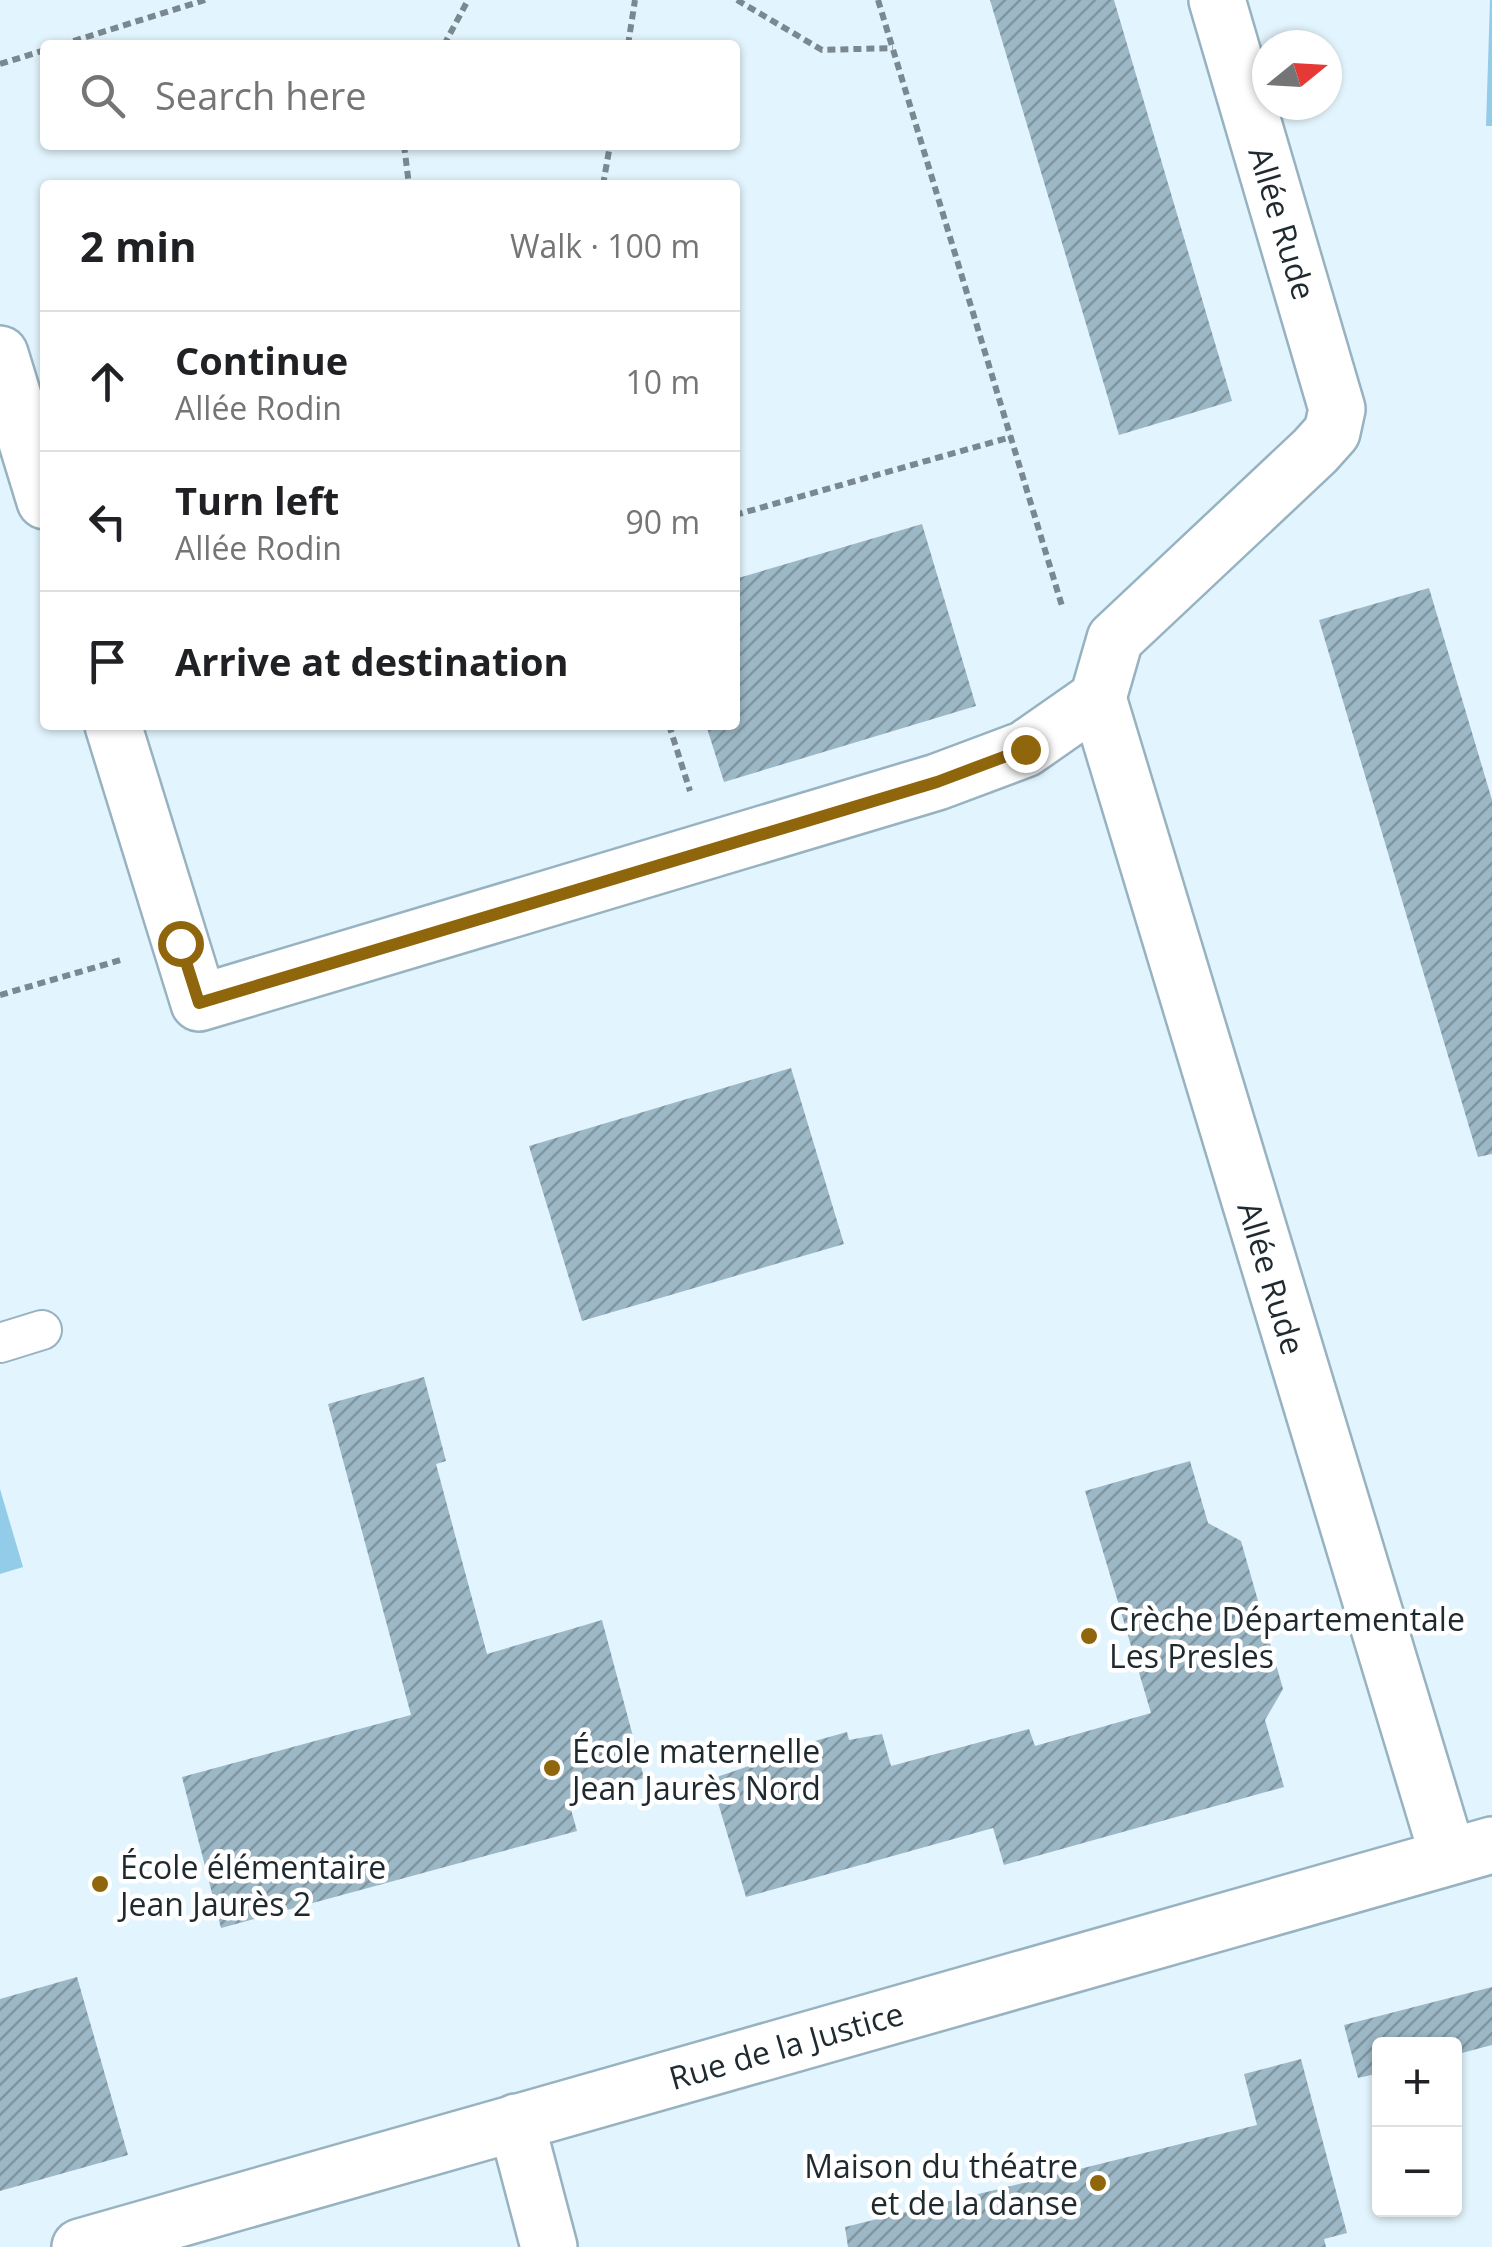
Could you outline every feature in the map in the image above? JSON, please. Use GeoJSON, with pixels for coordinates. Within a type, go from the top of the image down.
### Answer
{"type":"FeatureCollection","features":[{"type":"Feature","properties":{"kind":"street","name":"Allée Rude"},"geometry":{"type":"LineString","coordinates":[[1216,0],[1337,409],[1332,432],[1115,639],[1098,698],[1470,1851]]}},
{"type":"Feature","properties":{"kind":"street"},"geometry":{"type":"LineString","coordinates":[[0,354],[40,485]]}},
{"type":"Feature","properties":{"kind":"street"},"geometry":{"type":"LineString","coordinates":[[115,730],[199,1003],[937,782],[1025,749],[1098,698]]}},
{"type":"Feature","properties":{"kind":"street","name":"Rue de la Justice"},"geometry":{"type":"LineString","coordinates":[[80,2247],[1470,1851]]}},
{"type":"Feature","properties":{"kind":"street"},"geometry":{"type":"LineString","coordinates":[[516,2122],[549,2247]]}},
{"type":"Feature","properties":{"kind":"lane"},"geometry":{"type":"LineString","coordinates":[[0,1343],[42,1330]]}},
{"type":"Feature","properties":{"kind":"path"},"geometry":{"type":"LineString","coordinates":[[77,40],[205,0]]}},
{"type":"Feature","properties":{"kind":"path"},"geometry":{"type":"LineString","coordinates":[[447,40],[468,0]]}},
{"type":"Feature","properties":{"kind":"path"},"geometry":{"type":"LineString","coordinates":[[629,40],[636,0]]}},
{"type":"Feature","properties":{"kind":"path"},"geometry":{"type":"LineString","coordinates":[[737,0],[822,50],[894,48]]}},
{"type":"Feature","properties":{"kind":"path"},"geometry":{"type":"LineString","coordinates":[[878,0],[1070,630],[1098,698]]}},
{"type":"Feature","properties":{"kind":"path"},"geometry":{"type":"LineString","coordinates":[[0,64],[40,52]]}},
{"type":"Feature","properties":{"kind":"path"},"geometry":{"type":"LineString","coordinates":[[405,150],[408,180]]}},
{"type":"Feature","properties":{"kind":"path"},"geometry":{"type":"LineString","coordinates":[[605,180],[609,150]]}},
{"type":"Feature","properties":{"kind":"path"},"geometry":{"type":"LineString","coordinates":[[740,515],[1010,437]]}},
{"type":"Feature","properties":{"kind":"path"},"geometry":{"type":"LineString","coordinates":[[0,995],[180,943]]}},
{"type":"Feature","properties":{"kind":"shaded area"},"geometry":{"type":"Polygon","coordinates":[[[1490,0],[1492,126],[1486,126],[1490,0]]]}},
{"type":"Feature","properties":{"kind":"shaded area"},"geometry":{"type":"Polygon","coordinates":[[[0,1489],[23,1567],[0,1574],[0,1489]]]}},
{"type":"Feature","properties":{"kind":"building"},"geometry":{"type":"Polygon","coordinates":[[[990,0],[1114,0],[1232,401],[1119,435],[990,0]]]}},
{"type":"Feature","properties":{"kind":"building"},"geometry":{"type":"Polygon","coordinates":[[[922,524],[976,706],[724,782],[708,730],[740,730],[740,578],[922,524]]]}},
{"type":"Feature","properties":{"kind":"building"},"geometry":{"type":"Polygon","coordinates":[[[1429,588],[1492,800],[1492,1154],[1478,1157],[1319,620],[1429,588]]]}},
{"type":"Feature","properties":{"kind":"building"},"geometry":{"type":"Polygon","coordinates":[[[791,1068],[844,1244],[582,1321],[529,1146],[791,1068]]]}},
{"type":"Feature","properties":{"kind":"building"},"geometry":{"type":"Polygon","coordinates":[[[424,1377],[446,1461],[436,1464],[487,1654],[602,1620],[644,1778],[568,1799],[577,1831],[221,1928],[182,1777],[411,1715],[328,1404],[424,1377]]]}},
{"type":"Feature","properties":{"kind":"building"},"geometry":{"type":"Polygon","coordinates":[[[1190,1461],[1208,1523],[1241,1541],[1283,1689],[1265,1720],[1284,1787],[1004,1865],[993,1828],[746,1897],[711,1779],[752,1765],[750,1759],[847,1732],[849,1740],[882,1734],[891,1766],[1029,1729],[1035,1746],[1151,1713],[1085,1491],[1190,1461]]]}},
{"type":"Feature","properties":{"kind":"building"},"geometry":{"type":"Polygon","coordinates":[[[77,1977],[128,2155],[0,2191],[0,1999],[77,1977]]]}},
{"type":"Feature","properties":{"kind":"building"},"geometry":{"type":"Polygon","coordinates":[[[1492,1987],[1492,2045],[1462,2053],[1462,2037],[1372,2037],[1372,2075],[1358,2078],[1344,2025],[1492,1987]]]}},
{"type":"Feature","properties":{"kind":"building"},"geometry":{"type":"Polygon","coordinates":[[[1301,2059],[1347,2233],[1324,2239],[1326,2247],[848,2247],[845,2227],[1257,2125],[1244,2074],[1301,2059]]]}},
{"type":"Feature","properties":{"kind":"place","name":"Crèche Départementale Les Presles"},"geometry":{"type":"Point","coordinates":[1089,1636]}},
{"type":"Feature","properties":{"kind":"place","name":"École maternelle Jean Jaurès Nord"},"geometry":{"type":"Point","coordinates":[552,1768]}},
{"type":"Feature","properties":{"kind":"place","name":"École élémentaire Jean Jaurès 2"},"geometry":{"type":"Point","coordinates":[100,1884]}},
{"type":"Feature","properties":{"kind":"place","name":"Maison du théatre et de la danse"},"geometry":{"type":"Point","coordinates":[1098,2183]}},
{"type":"Feature","properties":{"kind":"route"},"geometry":{"type":"LineString","coordinates":[[180,943],[199,1003],[937,782],[1025,749]]}}]}
